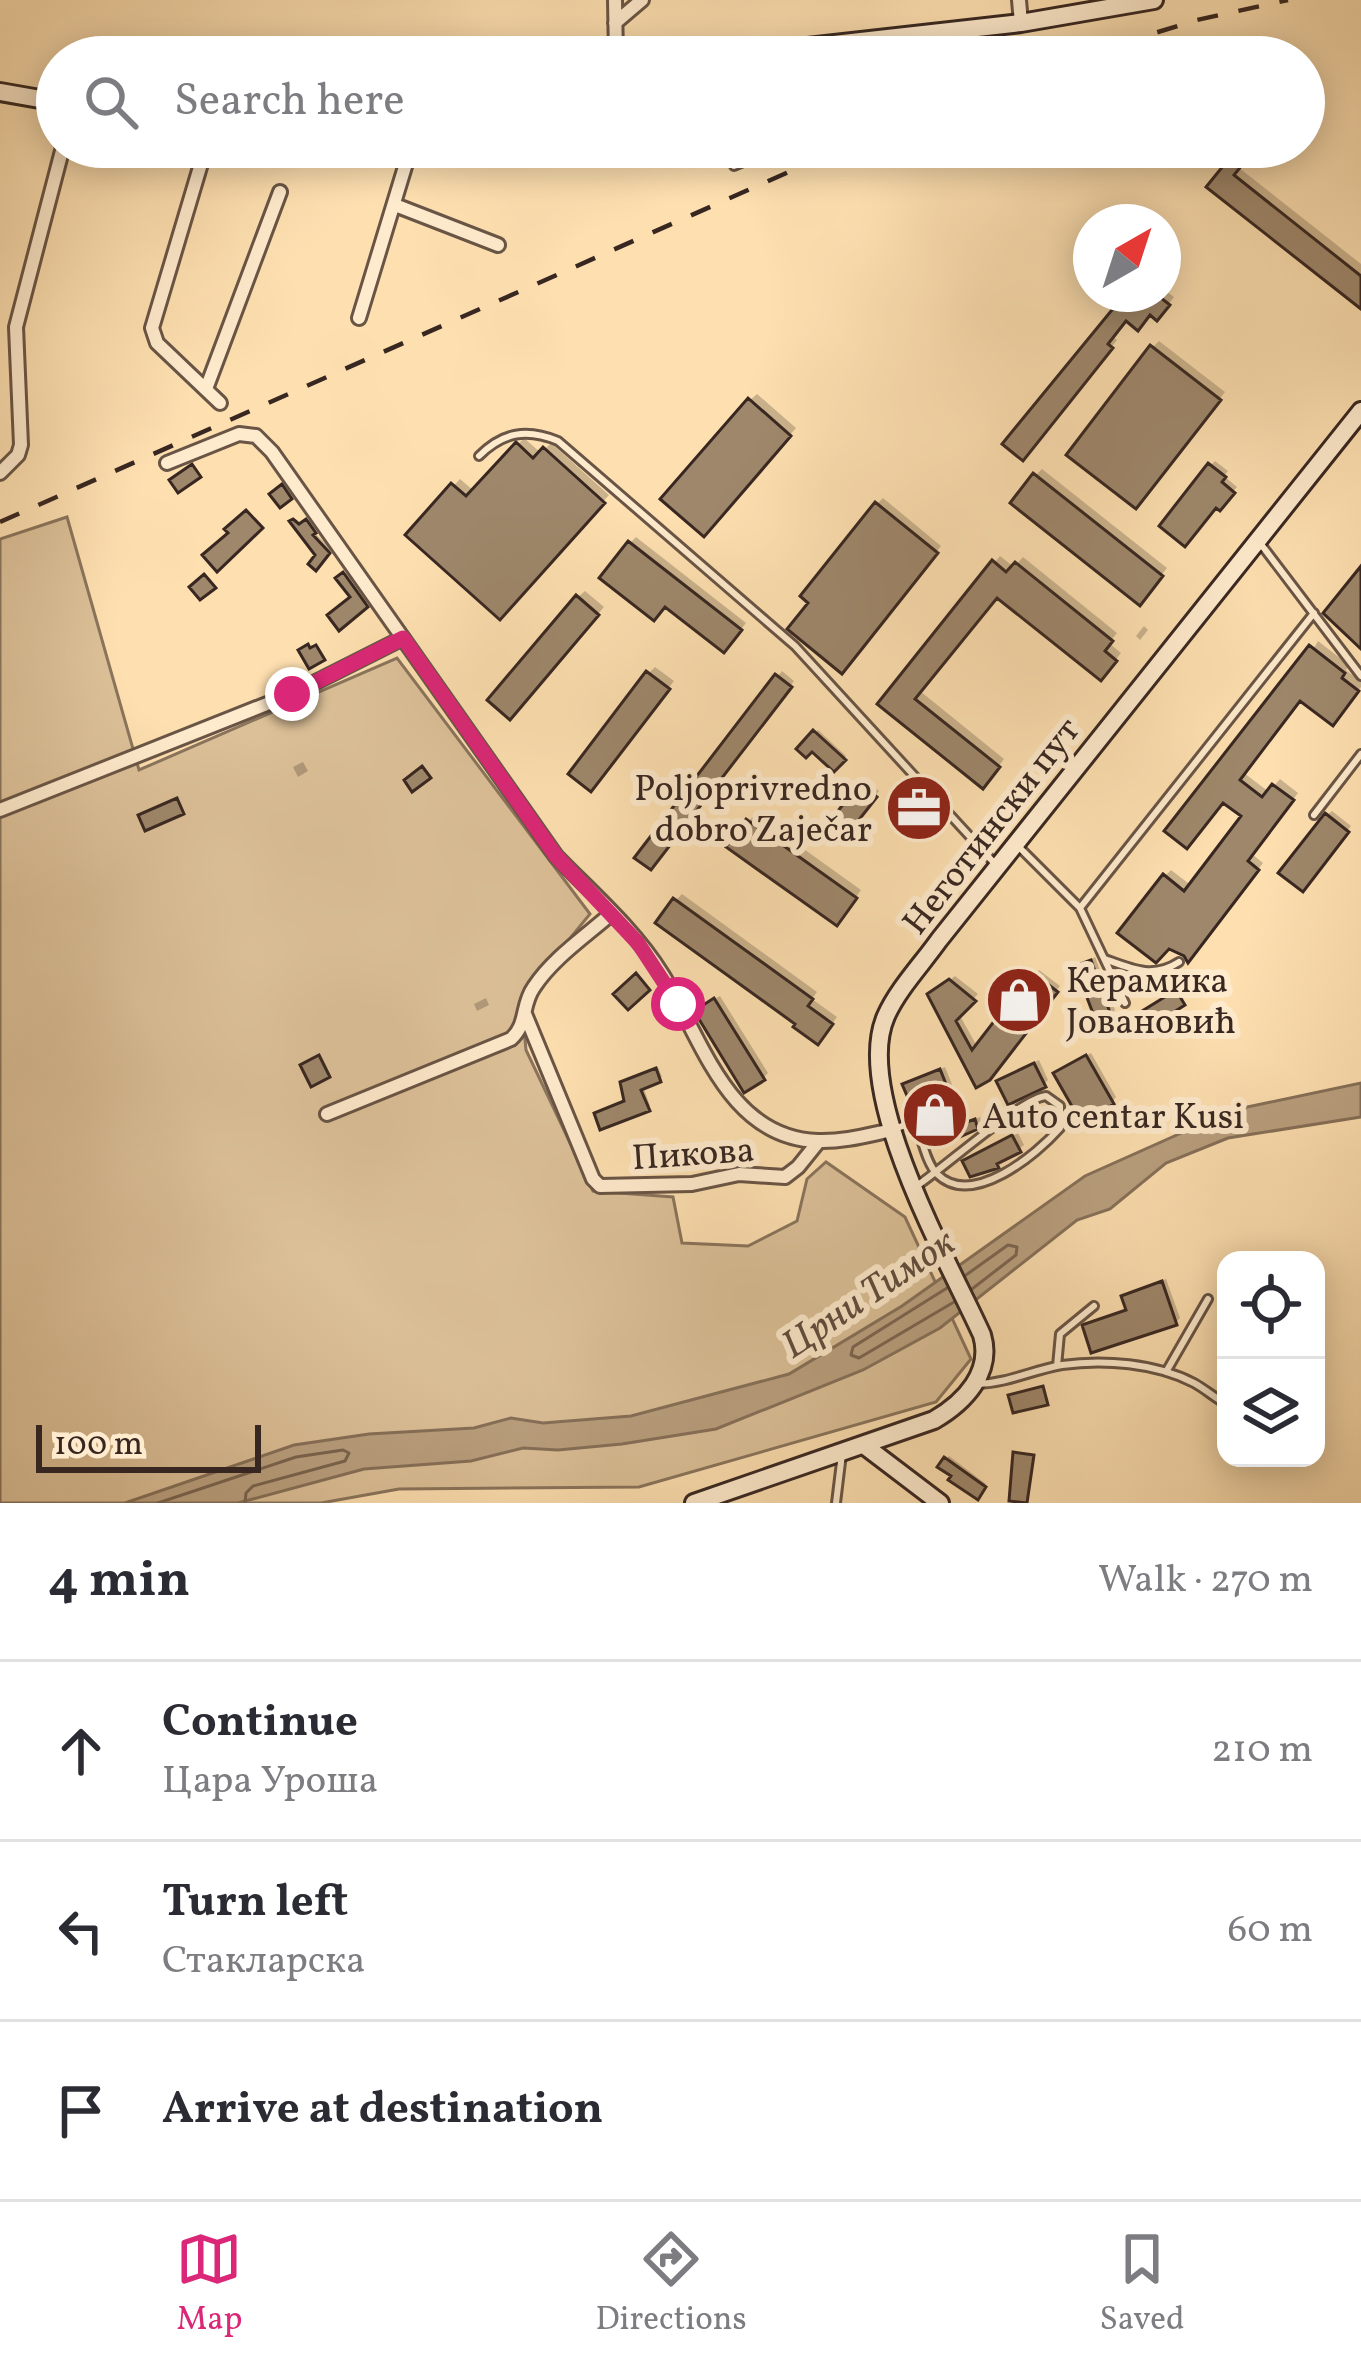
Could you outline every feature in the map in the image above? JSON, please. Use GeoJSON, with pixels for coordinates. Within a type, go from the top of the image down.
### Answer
{"type":"FeatureCollection","features":[{"type":"Feature","properties":{"kind":"street"},"geometry":{"type":"LineString","coordinates":[[615,0],[615,36]]}},
{"type":"Feature","properties":{"kind":"street"},"geometry":{"type":"LineString","coordinates":[[615,22],[643,0]]}},
{"type":"Feature","properties":{"kind":"street"},"geometry":{"type":"LineString","coordinates":[[1019,0],[1021,22]]}},
{"type":"Feature","properties":{"kind":"street"},"geometry":{"type":"LineString","coordinates":[[927,36],[1154,0]]}},
{"type":"Feature","properties":{"kind":"street"},"geometry":{"type":"LineString","coordinates":[[0,92],[36,98]]}},
{"type":"Feature","properties":{"kind":"street"},"geometry":{"type":"LineString","coordinates":[[0,473],[18,455],[21,445],[16,327],[58,168]]}},
{"type":"Feature","properties":{"kind":"street"},"geometry":{"type":"LineString","coordinates":[[200,168],[152,328],[157,343],[220,403]]}},
{"type":"Feature","properties":{"kind":"street"},"geometry":{"type":"LineString","coordinates":[[359,318],[405,168]]}},
{"type":"Feature","properties":{"kind":"street"},"geometry":{"type":"LineString","coordinates":[[206,389],[280,192]]}},
{"type":"Feature","properties":{"kind":"street"},"geometry":{"type":"LineString","coordinates":[[394,205],[498,244]]}},
{"type":"Feature","properties":{"kind":"street","name":"Неготински пут"},"geometry":{"type":"LineString","coordinates":[[974,1384],[986,1361],[982,1335],[892,1130],[877,1065],[887,1013],[1361,411]]}},
{"type":"Feature","properties":{"kind":"street"},"geometry":{"type":"LineString","coordinates":[[167,463],[239,434],[256,436],[284,466],[556,856],[661,973],[712,1066],[742,1108],[776,1133],[819,1141],[892,1130]]}},
{"type":"Feature","properties":{"kind":"street"},"geometry":{"type":"LineString","coordinates":[[0,810],[292,694],[403,638]]}},
{"type":"Feature","properties":{"kind":"street"},"geometry":{"type":"LineString","coordinates":[[327,1114],[511,1039],[519,1031],[528,996],[543,975],[611,913]]}},
{"type":"Feature","properties":{"kind":"street","name":"Пикова"},"geometry":{"type":"LineString","coordinates":[[525,1015],[592,1179],[600,1186],[692,1184],[739,1174],[785,1177],[819,1141]]}},
{"type":"Feature","properties":{"kind":"street"},"geometry":{"type":"LineString","coordinates":[[694,1503],[865,1446],[948,1412],[974,1384]]}},
{"type":"Feature","properties":{"kind":"street"},"geometry":{"type":"LineString","coordinates":[[865,1446],[940,1503]]}},
{"type":"Feature","properties":{"kind":"lane"},"geometry":{"type":"LineString","coordinates":[[478,456],[512,434],[534,431],[558,441],[795,646],[999,868]]}},
{"type":"Feature","properties":{"kind":"lane"},"geometry":{"type":"LineString","coordinates":[[1258,540],[1361,676]]}},
{"type":"Feature","properties":{"kind":"lane"},"geometry":{"type":"LineString","coordinates":[[1080,908],[1314,613]]}},
{"type":"Feature","properties":{"kind":"lane"},"geometry":{"type":"LineString","coordinates":[[1314,814],[1361,754]]}},
{"type":"Feature","properties":{"kind":"lane"},"geometry":{"type":"LineString","coordinates":[[1017,845],[1080,908],[1125,1003]]}},
{"type":"Feature","properties":{"kind":"lane"},"geometry":{"type":"LineString","coordinates":[[1105,959],[1145,973],[1162,972],[1179,962]]}},
{"type":"Feature","properties":{"kind":"lane"},"geometry":{"type":"LineString","coordinates":[[892,1130],[915,1121],[936,1173],[957,1185],[974,1186],[1022,1163],[1060,1128],[1060,1106],[1046,1096],[1029,1100],[936,1173],[915,1186]]}},
{"type":"Feature","properties":{"kind":"lane"},"geometry":{"type":"LineString","coordinates":[[1166,1372],[1208,1299]]}},
{"type":"Feature","properties":{"kind":"lane"},"geometry":{"type":"LineString","coordinates":[[1057,1366],[1060,1334],[1094,1306]]}},
{"type":"Feature","properties":{"kind":"lane"},"geometry":{"type":"LineString","coordinates":[[974,1384],[1000,1383],[1057,1366],[1090,1362],[1166,1372],[1217,1398]]}},
{"type":"Feature","properties":{"kind":"lane"},"geometry":{"type":"LineString","coordinates":[[836,1503],[842,1454]]}},
{"type":"Feature","properties":{"kind":"shaded area"},"geometry":{"type":"Polygon","coordinates":[[[67,517],[139,770],[397,658],[590,914],[521,998],[526,1050],[593,1191],[673,1197],[682,1243],[748,1246],[797,1221],[807,1179],[826,1162],[905,1217],[971,1359],[936,1402],[639,1487],[399,1489],[321,1503],[0,1503],[0,539],[67,517]]]}},
{"type":"Feature","properties":{"kind":"water"},"geometry":{"type":"Polygon","coordinates":[[[1361,1083],[1361,1117],[1228,1138],[1166,1163],[1110,1209],[1077,1220],[940,1328],[863,1370],[716,1429],[622,1444],[523,1448],[471,1461],[364,1469],[238,1503],[125,1503],[294,1445],[369,1434],[474,1428],[511,1418],[543,1423],[631,1416],[789,1374],[902,1306],[1085,1176],[1233,1110],[1361,1083]]]}},
{"type":"Feature","properties":{"kind":"building"},"geometry":{"type":"Polygon","coordinates":[[[1221,168],[1240,168],[1234,175],[1361,276],[1361,309],[1206,187],[1221,168]]]}},
{"type":"Feature","properties":{"kind":"building"},"geometry":{"type":"Polygon","coordinates":[[[1110,312],[1164,312],[1157,321],[1150,315],[1138,331],[1126,321],[1108,344],[1113,348],[1023,461],[1002,444],[1110,312]]]}},
{"type":"Feature","properties":{"kind":"building"},"geometry":{"type":"Polygon","coordinates":[[[1150,345],[1221,400],[1136,509],[1066,455],[1150,345]]]}},
{"type":"Feature","properties":{"kind":"building"},"geometry":{"type":"Polygon","coordinates":[[[748,398],[791,436],[704,537],[660,499],[748,398]]]}},
{"type":"Feature","properties":{"kind":"building"},"geometry":{"type":"Polygon","coordinates":[[[516,442],[533,458],[543,447],[605,503],[500,620],[405,535],[451,483],[466,496],[516,442]]]}},
{"type":"Feature","properties":{"kind":"building"},"geometry":{"type":"Polygon","coordinates":[[[1208,463],[1226,477],[1222,482],[1235,493],[1220,511],[1216,508],[1185,547],[1159,526],[1208,463]]]}},
{"type":"Feature","properties":{"kind":"building"},"geometry":{"type":"Polygon","coordinates":[[[192,464],[201,477],[178,493],[169,480],[192,464]]]}},
{"type":"Feature","properties":{"kind":"building"},"geometry":{"type":"Polygon","coordinates":[[[1033,473],[1163,576],[1140,606],[1010,503],[1033,473]]]}},
{"type":"Feature","properties":{"kind":"building"},"geometry":{"type":"Polygon","coordinates":[[[282,484],[292,499],[280,508],[269,494],[282,484]]]}},
{"type":"Feature","properties":{"kind":"building"},"geometry":{"type":"Polygon","coordinates":[[[875,502],[938,553],[842,674],[787,629],[808,603],[800,596],[875,502]]]}},
{"type":"Feature","properties":{"kind":"building"},"geometry":{"type":"Polygon","coordinates":[[[246,510],[263,528],[217,572],[202,555],[246,510]]]}},
{"type":"Feature","properties":{"kind":"building"},"geometry":{"type":"Polygon","coordinates":[[[306,519],[330,553],[316,571],[308,564],[315,555],[289,521],[299,524],[306,519]]]}},
{"type":"Feature","properties":{"kind":"building"},"geometry":{"type":"Polygon","coordinates":[[[628,541],[742,630],[724,653],[665,607],[654,621],[599,578],[628,541]]]}},
{"type":"Feature","properties":{"kind":"building"},"geometry":{"type":"Polygon","coordinates":[[[992,560],[1006,572],[1015,562],[1113,641],[1105,651],[1117,661],[1101,681],[997,598],[915,699],[1000,767],[983,789],[877,704],[992,560]]]}},
{"type":"Feature","properties":{"kind":"building"},"geometry":{"type":"Polygon","coordinates":[[[1361,566],[1361,649],[1323,613],[1361,566]]]}},
{"type":"Feature","properties":{"kind":"building"},"geometry":{"type":"Polygon","coordinates":[[[343,572],[368,607],[339,631],[327,615],[350,597],[335,578],[343,572]]]}},
{"type":"Feature","properties":{"kind":"building"},"geometry":{"type":"Polygon","coordinates":[[[204,574],[216,588],[200,600],[189,587],[204,574]]]}},
{"type":"Feature","properties":{"kind":"building"},"geometry":{"type":"Polygon","coordinates":[[[576,595],[599,615],[510,720],[487,700],[576,595]]]}},
{"type":"Feature","properties":{"kind":"building"},"geometry":{"type":"Polygon","coordinates":[[[308,644],[310,648],[316,645],[325,660],[309,669],[298,650],[308,644]]]}},
{"type":"Feature","properties":{"kind":"building"},"geometry":{"type":"Polygon","coordinates":[[[1309,645],[1345,673],[1342,678],[1359,691],[1333,726],[1300,701],[1240,780],[1262,797],[1272,784],[1294,800],[1248,861],[1259,870],[1188,963],[1169,949],[1156,963],[1117,933],[1163,874],[1184,891],[1241,816],[1223,803],[1187,849],[1164,831],[1309,645]]]}},
{"type":"Feature","properties":{"kind":"building"},"geometry":{"type":"Polygon","coordinates":[[[646,671],[670,689],[591,792],[568,774],[646,671]]]}},
{"type":"Feature","properties":{"kind":"building"},"geometry":{"type":"Polygon","coordinates":[[[775,674],[792,687],[651,870],[634,858],[775,674]]]}},
{"type":"Feature","properties":{"kind":"building"},"geometry":{"type":"Polygon","coordinates":[[[813,730],[846,760],[834,772],[812,752],[806,758],[796,749],[813,730]]]}},
{"type":"Feature","properties":{"kind":"building"},"geometry":{"type":"Polygon","coordinates":[[[422,766],[431,778],[412,792],[404,780],[422,766]]]}},
{"type":"Feature","properties":{"kind":"building"},"geometry":{"type":"Polygon","coordinates":[[[860,783],[877,797],[843,840],[826,826],[860,783]]]}},
{"type":"Feature","properties":{"kind":"building"},"geometry":{"type":"Polygon","coordinates":[[[177,798],[184,814],[145,831],[138,815],[177,798]]]}},
{"type":"Feature","properties":{"kind":"building"},"geometry":{"type":"Polygon","coordinates":[[[1325,813],[1349,832],[1303,892],[1278,873],[1325,813]]]}},
{"type":"Feature","properties":{"kind":"building"},"geometry":{"type":"Polygon","coordinates":[[[746,819],[857,898],[837,926],[726,847],[746,819]]]}},
{"type":"Feature","properties":{"kind":"building"},"geometry":{"type":"Polygon","coordinates":[[[673,898],[813,999],[808,1006],[833,1024],[818,1045],[655,923],[673,898]]]}},
{"type":"Feature","properties":{"kind":"building"},"geometry":{"type":"Polygon","coordinates":[[[1091,960],[1112,1018],[1097,1024],[1075,966],[1091,960]]]}},
{"type":"Feature","properties":{"kind":"building"},"geometry":{"type":"Polygon","coordinates":[[[1032,972],[1058,992],[990,1080],[976,1088],[927,994],[949,979],[976,1001],[956,1021],[972,1050],[1032,972]]]}},
{"type":"Feature","properties":{"kind":"building"},"geometry":{"type":"Polygon","coordinates":[[[636,973],[650,990],[628,1010],[613,994],[636,973]]]}},
{"type":"Feature","properties":{"kind":"building"},"geometry":{"type":"Polygon","coordinates":[[[1176,990],[1185,1005],[1144,1031],[1134,1016],[1176,990]]]}},
{"type":"Feature","properties":{"kind":"building"},"geometry":{"type":"Polygon","coordinates":[[[714,998],[765,1080],[744,1093],[694,1011],[714,998]]]}},
{"type":"Feature","properties":{"kind":"building"},"geometry":{"type":"Polygon","coordinates":[[[319,1055],[330,1077],[311,1087],[300,1065],[319,1055]]]}},
{"type":"Feature","properties":{"kind":"building"},"geometry":{"type":"Polygon","coordinates":[[[1086,1055],[1114,1104],[1081,1122],[1053,1073],[1086,1055]]]}},
{"type":"Feature","properties":{"kind":"building"},"geometry":{"type":"Polygon","coordinates":[[[1034,1063],[1046,1087],[1008,1105],[996,1081],[1034,1063]]]}},
{"type":"Feature","properties":{"kind":"building"},"geometry":{"type":"Polygon","coordinates":[[[656,1068],[661,1082],[641,1090],[650,1111],[600,1130],[594,1113],[624,1101],[620,1082],[656,1068]]]}},
{"type":"Feature","properties":{"kind":"building"},"geometry":{"type":"Polygon","coordinates":[[[940,1069],[962,1124],[975,1119],[978,1129],[939,1146],[921,1101],[911,1105],[902,1084],[940,1069]]]}},
{"type":"Feature","properties":{"kind":"building"},"geometry":{"type":"Polygon","coordinates":[[[1012,1135],[1021,1152],[997,1164],[999,1168],[970,1177],[962,1161],[1012,1135]]]}},
{"type":"Feature","properties":{"kind":"building"},"geometry":{"type":"Polygon","coordinates":[[[1162,1281],[1177,1325],[1091,1353],[1082,1325],[1126,1310],[1121,1296],[1162,1281]]]}},
{"type":"Feature","properties":{"kind":"building"},"geometry":{"type":"Polygon","coordinates":[[[1043,1386],[1048,1405],[1013,1413],[1008,1395],[1043,1386]]]}},
{"type":"Feature","properties":{"kind":"building"},"geometry":{"type":"Polygon","coordinates":[[[1013,1452],[1034,1455],[1027,1503],[1009,1501],[1013,1452]]]}},
{"type":"Feature","properties":{"kind":"building"},"geometry":{"type":"Polygon","coordinates":[[[944,1457],[986,1487],[978,1500],[937,1467],[944,1457]]]}},
{"type":"Feature","properties":{"kind":"railway"},"geometry":{"type":"LineString","coordinates":[[1145,36],[1288,0]]}},
{"type":"Feature","properties":{"kind":"railway"},"geometry":{"type":"LineString","coordinates":[[0,522],[798,168]]}},
{"type":"Feature","properties":{"kind":"place","name":"Poljoprivredno dobro Zaječar"},"geometry":{"type":"Point","coordinates":[919,808]}},
{"type":"Feature","properties":{"kind":"place","name":"Керамика Јовановић"},"geometry":{"type":"Point","coordinates":[1019,1000]}},
{"type":"Feature","properties":{"kind":"place","name":"Auto centar Kusi"},"geometry":{"type":"Point","coordinates":[935,1115]}},
{"type":"Feature","properties":{"kind":"route"},"geometry":{"type":"LineString","coordinates":[[292,694],[403,638],[556,856],[638,943],[678,1004]]}},
{"type":"Feature","properties":{"kind":"water label","name":"Црни Тимок"},"geometry":{"type":"Point","coordinates":[867,1292]}}]}
